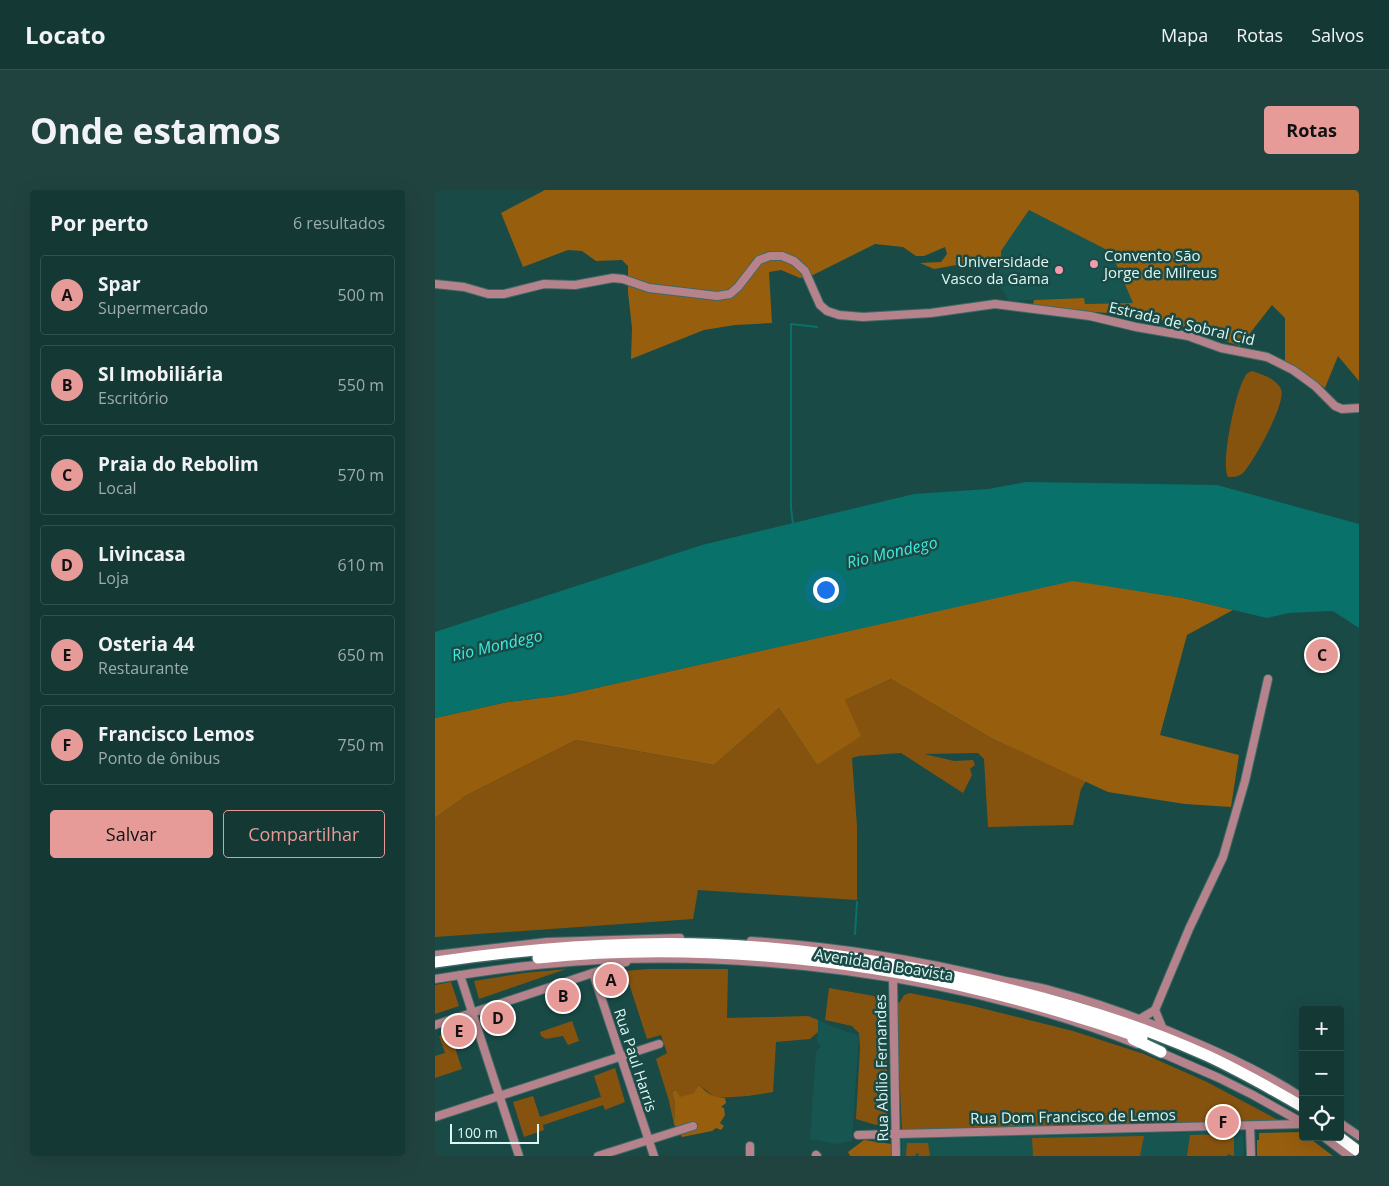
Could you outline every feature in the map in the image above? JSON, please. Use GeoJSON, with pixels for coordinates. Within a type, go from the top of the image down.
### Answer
{"type":"FeatureCollection","features":[{"type":"Feature","properties":{"kind":"highway","name":"Avenida da Boavista"},"geometry":{"type":"LineString","coordinates":[[436,971],[548,957],[639,952],[722,954],[811,961],[867,968],[981,990],[1111,1023],[1207,1055],[1299,1105]]}},
{"type":"Feature","properties":{"kind":"highway"},"geometry":{"type":"LineString","coordinates":[[1111,1023],[1133,1020],[1165,1029]]}},
{"type":"Feature","properties":{"kind":"highway","name":"Avenida da Boavista"},"geometry":{"type":"LineString","coordinates":[[1111,1023],[1216,1068],[1299,1111]]}},
{"type":"Feature","properties":{"kind":"highway"},"geometry":{"type":"LineString","coordinates":[[1111,1023],[1120,1034],[1161,1052]]}},
{"type":"Feature","properties":{"kind":"highway"},"geometry":{"type":"LineString","coordinates":[[1344,1135],[1359,1146]]}},
{"type":"Feature","properties":{"kind":"highway"},"geometry":{"type":"LineString","coordinates":[[1344,1141],[1359,1152]]}},
{"type":"Feature","properties":{"kind":"street","name":"Estrada de Sobral Cid"},"geometry":{"type":"LineString","coordinates":[[435,284],[464,287],[488,294],[504,294],[544,284],[575,285],[613,278],[623,279],[649,288],[717,296],[730,294],[738,288],[759,260],[770,256],[782,256],[794,261],[805,271],[820,305],[827,311],[839,315],[863,317],[931,313],[995,304],[1090,316],[1136,327],[1188,336],[1221,348],[1267,357],[1293,370],[1335,406],[1342,409],[1359,408]]}},
{"type":"Feature","properties":{"kind":"street"},"geometry":{"type":"LineString","coordinates":[[1140,1019],[1155,1010],[1189,928],[1223,857],[1245,781],[1268,679]]}},
{"type":"Feature","properties":{"kind":"street","name":"Avenida da Boavista"},"geometry":{"type":"LineString","coordinates":[[435,955],[547,942],[639,938],[703,939],[811,946],[895,958],[1050,990],[1091,1002],[1140,1019],[1211,1049],[1266,1076],[1300,1096]]}},
{"type":"Feature","properties":{"kind":"street"},"geometry":{"type":"LineString","coordinates":[[435,1025],[637,959]]}},
{"type":"Feature","properties":{"kind":"street","name":"Avenida da Boavista"},"geometry":{"type":"LineString","coordinates":[[436,971],[460,976],[549,963],[637,959],[761,963],[893,979],[980,996],[1107,1032],[1196,1067],[1253,1095],[1299,1123]]}},
{"type":"Feature","properties":{"kind":"street","name":"Rua Paul Harris"},"geometry":{"type":"LineString","coordinates":[[593,973],[653,1156]]}},
{"type":"Feature","properties":{"kind":"street"},"geometry":{"type":"LineString","coordinates":[[460,976],[519,1156]]}},
{"type":"Feature","properties":{"kind":"street","name":"Rua Abílio Fernandes"},"geometry":{"type":"LineString","coordinates":[[893,979],[896,1156]]}},
{"type":"Feature","properties":{"kind":"street"},"geometry":{"type":"LineString","coordinates":[[1155,1010],[1165,1029]]}},
{"type":"Feature","properties":{"kind":"street"},"geometry":{"type":"LineString","coordinates":[[435,1117],[659,1044]]}},
{"type":"Feature","properties":{"kind":"street","name":"Rua Dom Francisco de Lemos"},"geometry":{"type":"LineString","coordinates":[[858,1135],[1299,1124]]}},
{"type":"Feature","properties":{"kind":"street"},"geometry":{"type":"LineString","coordinates":[[598,1156],[693,1126]]}},
{"type":"Feature","properties":{"kind":"street"},"geometry":{"type":"LineString","coordinates":[[1250,1126],[1251,1156]]}},
{"type":"Feature","properties":{"kind":"street"},"geometry":{"type":"LineString","coordinates":[[1344,1126],[1359,1136]]}},
{"type":"Feature","properties":{"kind":"street"},"geometry":{"type":"LineString","coordinates":[[1329,1141],[1349,1156]]}},
{"type":"Feature","properties":{"kind":"street"},"geometry":{"type":"LineString","coordinates":[[750,1146],[750,1156]]}},
{"type":"Feature","properties":{"kind":"shaded area"},"geometry":{"type":"Polygon","coordinates":[[[545,190],[1359,190],[1359,381],[1338,356],[1325,388],[1285,361],[1285,318],[1272,305],[1240,346],[1149,316],[1053,309],[1033,305],[1034,300],[1084,298],[1085,304],[1133,303],[1111,252],[1029,210],[1001,251],[1001,257],[934,269],[920,263],[941,262],[947,254],[945,247],[924,256],[916,256],[903,247],[875,244],[811,276],[800,278],[781,270],[769,272],[772,323],[735,325],[704,330],[631,359],[632,328],[628,292],[628,266],[622,260],[596,261],[582,251],[568,250],[523,267],[501,213],[545,190]]]}},
{"type":"Feature","properties":{"kind":"shaded area","name":"Universidade Vasco da Gama"},"geometry":{"type":"Polygon","coordinates":[[[1029,210],[1111,252],[1133,303],[1085,304],[1084,298],[1009,301],[998,283],[1001,251],[1029,210]]]}},
{"type":"Feature","properties":{"kind":"shaded area"},"geometry":{"type":"Polygon","coordinates":[[[1252,371],[1268,377],[1278,385],[1281,389],[1279,406],[1268,432],[1248,467],[1239,475],[1228,477],[1226,458],[1230,426],[1242,383],[1247,374],[1252,371]]]}},
{"type":"Feature","properties":{"kind":"shaded area"},"geometry":{"type":"Polygon","coordinates":[[[1073,580],[1183,598],[1233,610],[1187,635],[1160,735],[1239,755],[1231,807],[1185,804],[1108,792],[991,738],[891,679],[845,700],[861,736],[817,765],[779,708],[714,765],[576,740],[467,795],[435,818],[435,718],[507,702],[565,695],[1073,580]]]}},
{"type":"Feature","properties":{"kind":"shaded area"},"geometry":{"type":"Polygon","coordinates":[[[891,679],[991,738],[1086,781],[1081,789],[1073,825],[988,827],[984,759],[978,753],[924,754],[954,761],[973,760],[975,765],[970,769],[972,775],[963,793],[901,753],[859,756],[852,758],[857,826],[857,900],[698,890],[693,919],[435,937],[435,818],[467,795],[576,740],[714,765],[779,708],[817,765],[845,700],[891,679]]]}},
{"type":"Feature","properties":{"kind":"shaded area"},"geometry":{"type":"Polygon","coordinates":[[[566,969],[479,999],[474,981],[524,973],[566,969]]]}},
{"type":"Feature","properties":{"kind":"shaded area"},"geometry":{"type":"Polygon","coordinates":[[[649,969],[728,969],[727,1018],[808,1016],[818,1020],[818,1032],[810,1039],[776,1042],[773,1092],[716,1098],[699,1085],[695,1093],[680,1098],[676,1090],[672,1092],[675,1102],[674,1124],[656,1059],[667,1053],[661,1035],[647,1039],[625,971],[649,969]]]}},
{"type":"Feature","properties":{"kind":"shaded area"},"geometry":{"type":"Polygon","coordinates":[[[451,982],[459,1006],[435,1014],[435,985],[451,982]]]}},
{"type":"Feature","properties":{"kind":"shaded area"},"geometry":{"type":"Polygon","coordinates":[[[829,988],[874,996],[886,1010],[888,1126],[876,1125],[856,1119],[860,1048],[859,1033],[852,1026],[825,1020],[829,988]]]}},
{"type":"Feature","properties":{"kind":"shaded area"},"geometry":{"type":"Polygon","coordinates":[[[910,993],[969,1005],[1073,1031],[1144,1054],[1207,1082],[1278,1120],[902,1130],[896,1004],[900,1002],[904,995],[910,993]]]}},
{"type":"Feature","properties":{"kind":"shaded area"},"geometry":{"type":"Polygon","coordinates":[[[818,1020],[859,1035],[852,1141],[836,1144],[810,1139],[816,1052],[821,1046],[817,1042],[818,1020]]]}},
{"type":"Feature","properties":{"kind":"shaded area"},"geometry":{"type":"Polygon","coordinates":[[[572,1021],[579,1041],[568,1045],[563,1036],[546,1039],[541,1036],[540,1032],[572,1021]]]}},
{"type":"Feature","properties":{"kind":"shaded area"},"geometry":{"type":"Polygon","coordinates":[[[450,1033],[462,1069],[435,1078],[435,1056],[445,1053],[439,1036],[450,1033]]]}},
{"type":"Feature","properties":{"kind":"shaded area"},"geometry":{"type":"Polygon","coordinates":[[[615,1068],[625,1102],[605,1110],[603,1105],[543,1125],[544,1130],[524,1137],[513,1102],[533,1096],[540,1117],[601,1097],[594,1076],[615,1068]]]}},
{"type":"Feature","properties":{"kind":"shaded area"},"geometry":{"type":"Polygon","coordinates":[[[699,1085],[717,1097],[725,1098],[726,1103],[721,1107],[724,1108],[725,1115],[720,1123],[724,1126],[721,1130],[716,1128],[712,1131],[682,1137],[674,1124],[675,1102],[672,1092],[676,1090],[680,1097],[694,1093],[699,1085]]]}},
{"type":"Feature","properties":{"kind":"shaded area"},"geometry":{"type":"Polygon","coordinates":[[[1243,1131],[1244,1156],[902,1156],[902,1139],[1243,1131]]]}},
{"type":"Feature","properties":{"kind":"shaded area"},"geometry":{"type":"Polygon","coordinates":[[[1299,1132],[1299,1141],[1313,1141],[1333,1156],[1257,1156],[1259,1133],[1299,1132]]]}},
{"type":"Feature","properties":{"kind":"shaded area"},"geometry":{"type":"Polygon","coordinates":[[[1234,1134],[1234,1156],[1228,1154],[1227,1156],[1187,1156],[1190,1135],[1234,1134]]]}},
{"type":"Feature","properties":{"kind":"shaded area"},"geometry":{"type":"Polygon","coordinates":[[[1144,1136],[1140,1156],[1033,1156],[1032,1138],[1144,1136]]]}},
{"type":"Feature","properties":{"kind":"shaded area"},"geometry":{"type":"Polygon","coordinates":[[[864,1140],[891,1144],[891,1156],[850,1156],[848,1152],[864,1140]]]}},
{"type":"Feature","properties":{"kind":"shaded area"},"geometry":{"type":"Polygon","coordinates":[[[907,1143],[928,1143],[930,1156],[918,1156],[919,1154],[917,1153],[915,1156],[906,1156],[907,1143]]]}},
{"type":"Feature","properties":{"kind":"water","name":"Rio Mondego"},"geometry":{"type":"Polygon","coordinates":[[[1027,482],[1217,485],[1359,524],[1359,628],[1333,611],[1289,613],[1267,618],[1183,598],[1073,581],[565,695],[507,702],[435,718],[435,632],[702,545],[914,494],[988,489],[1027,482]]]}},
{"type":"Feature","properties":{"kind":"waterway"},"geometry":{"type":"LineString","coordinates":[[793,524],[791,508],[791,324],[817,327]]}},
{"type":"Feature","properties":{"kind":"waterway"},"geometry":{"type":"LineString","coordinates":[[855,934],[857,902]]}},
{"type":"Feature","properties":{"kind":"place","name":"Convento São Jorge de Milreus"},"geometry":{"type":"Point","coordinates":[1094,264]}},
{"type":"Feature","properties":{"kind":"place","name":"Universidade Vasco da Gama"},"geometry":{"type":"Point","coordinates":[1059,270]}},
{"type":"Feature","properties":{"kind":"place","name":"Praia do Rebolim"},"geometry":{"type":"Point","coordinates":[1322,655]}},
{"type":"Feature","properties":{"kind":"place","name":"Spar"},"geometry":{"type":"Point","coordinates":[611,980]}},
{"type":"Feature","properties":{"kind":"place","name":"SI Imobiliária"},"geometry":{"type":"Point","coordinates":[563,996]}},
{"type":"Feature","properties":{"kind":"place","name":"Livincasa"},"geometry":{"type":"Point","coordinates":[498,1018]}},
{"type":"Feature","properties":{"kind":"place","name":"Osteria 44"},"geometry":{"type":"Point","coordinates":[459,1031]}},
{"type":"Feature","properties":{"kind":"place","name":"Francisco Lemos"},"geometry":{"type":"Point","coordinates":[1223,1122]}}]}
